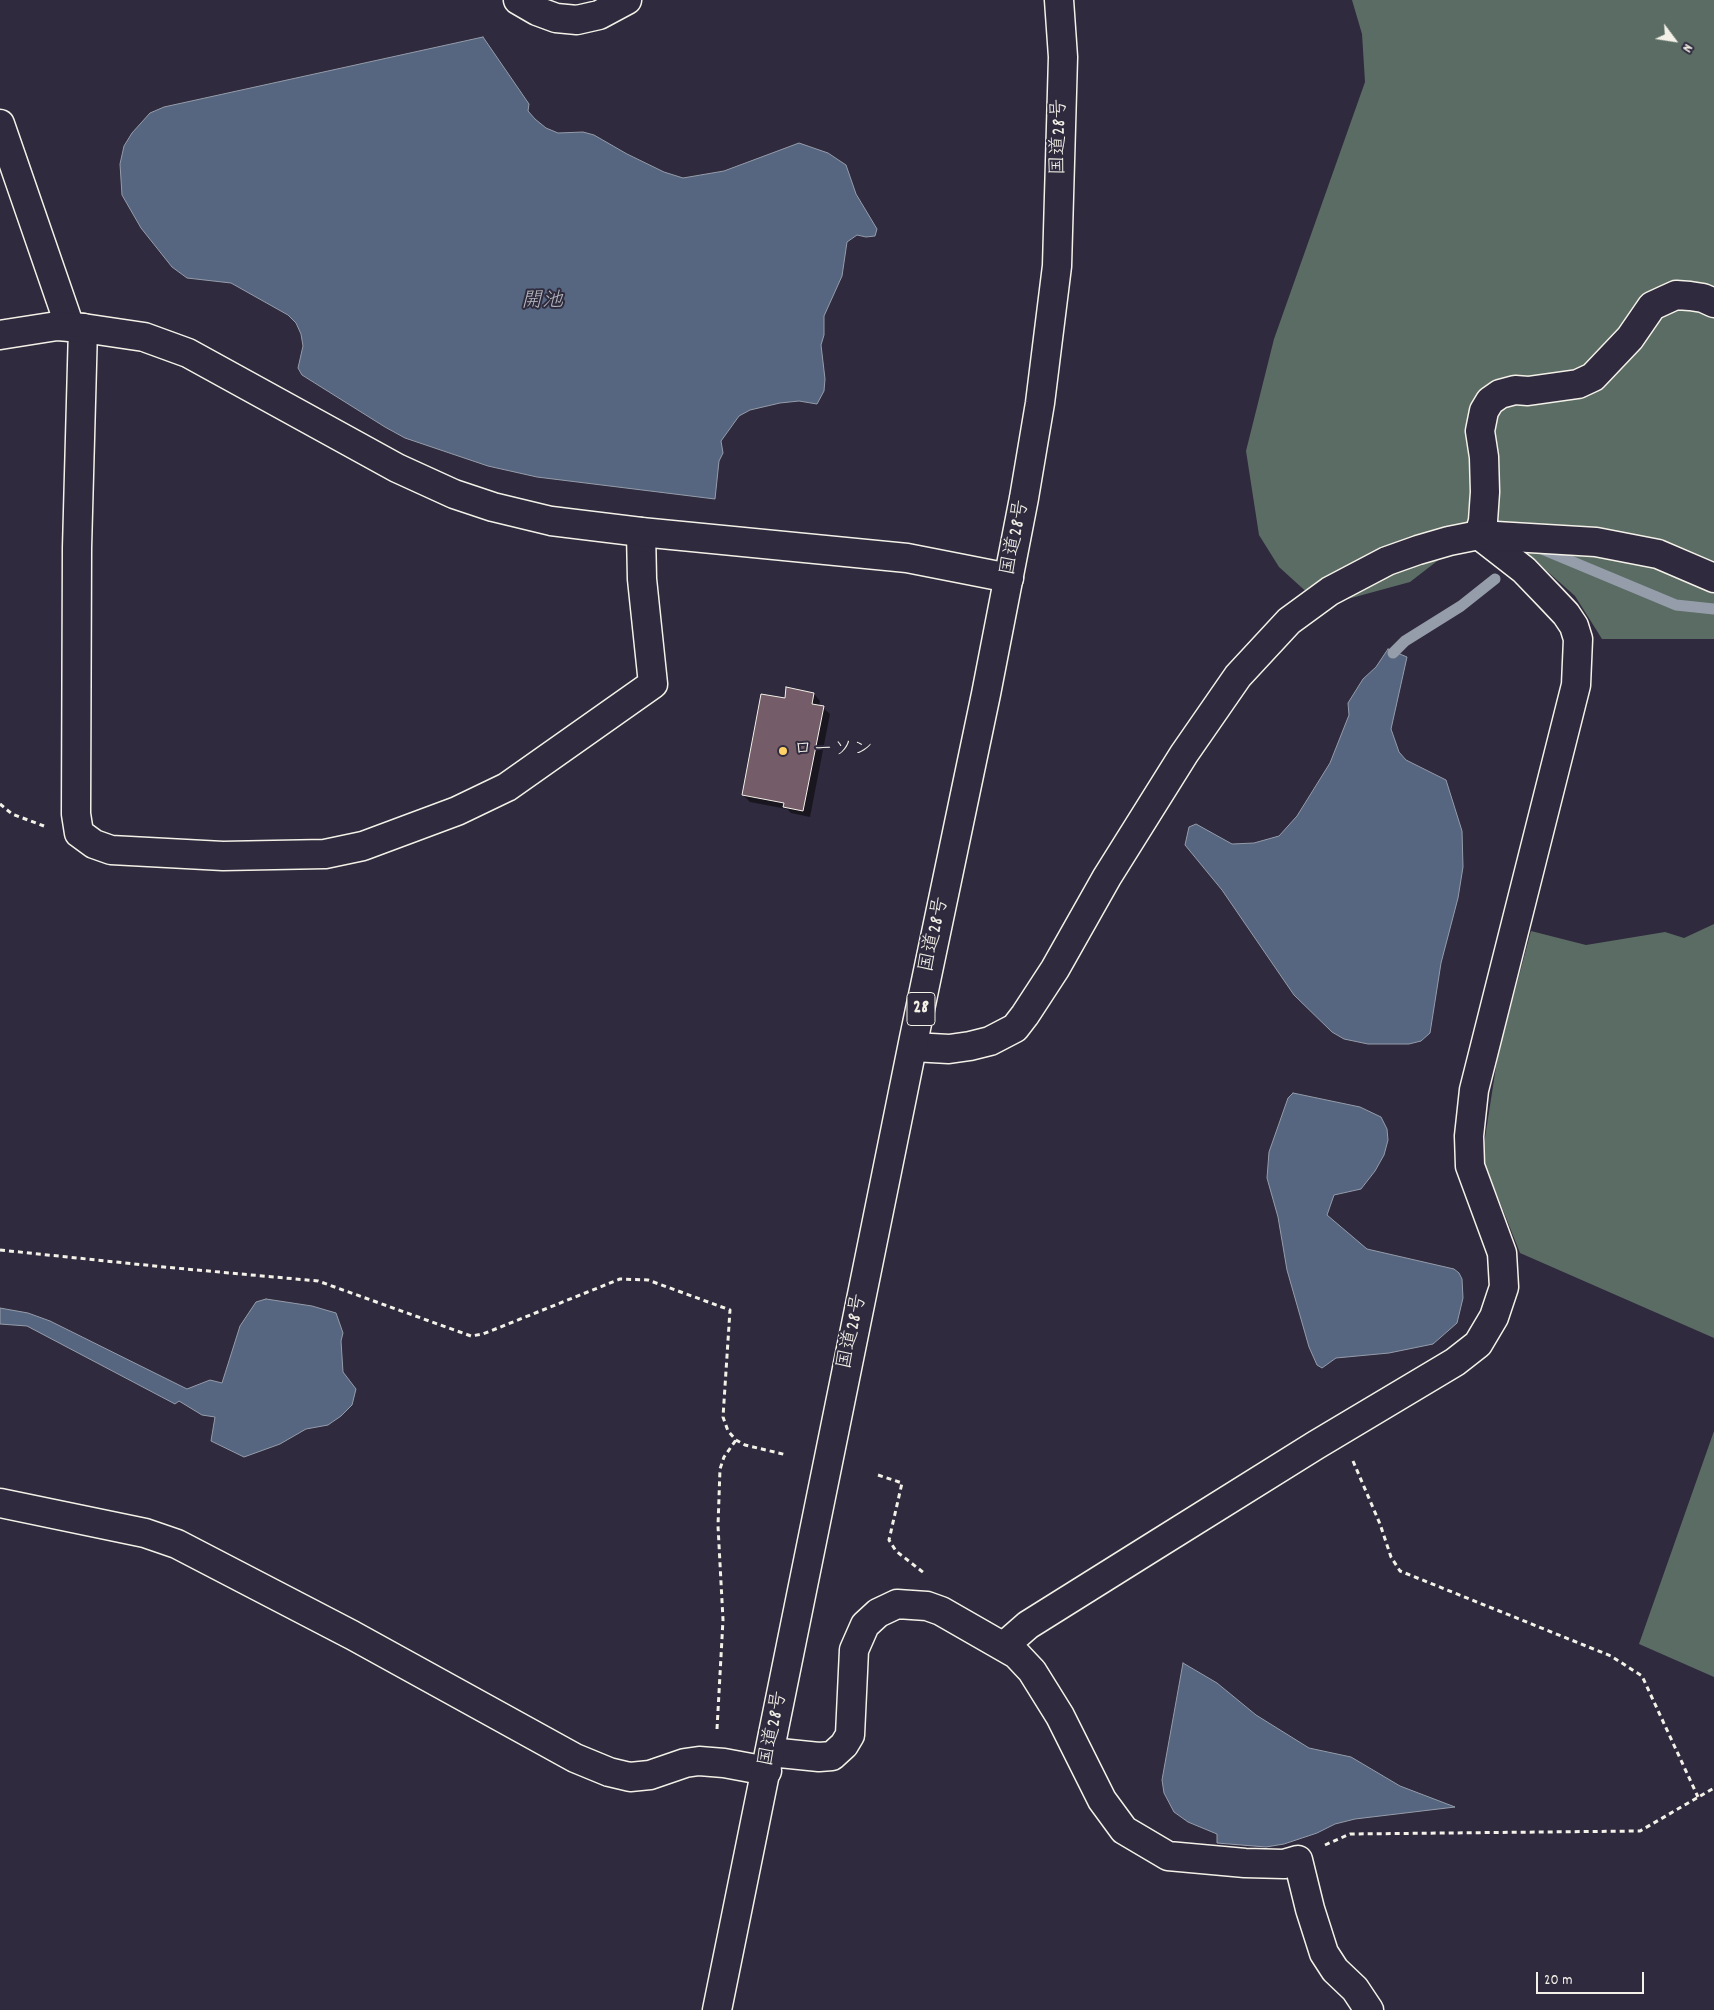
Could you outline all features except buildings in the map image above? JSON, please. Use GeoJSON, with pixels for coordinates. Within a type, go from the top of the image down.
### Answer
{"type":"FeatureCollection","features":[{"type":"Feature","properties":{"kind":"main road"},"geometry":{"type":"LineString","coordinates":[[518,0],[537,11],[556,18],[577,20],[599,15],[627,0]]}},
{"type":"Feature","properties":{"kind":"main road","name":"国道28号"},"geometry":{"type":"LineString","coordinates":[[717,2010],[1009,578],[1040,404],[1057,266],[1062,57],[1059,0]]}},
{"type":"Feature","properties":{"kind":"main road"},"geometry":{"type":"LineString","coordinates":[[0,124],[76,327],[76,814],[79,833],[94,844],[111,850],[223,856],[325,854],[372,842],[457,811],[507,787],[653,684],[642,578],[641,532]]}},
{"type":"Feature","properties":{"kind":"main road"},"geometry":{"type":"LineString","coordinates":[[1479,536],[1483,521],[1485,492],[1484,457],[1480,431],[1484,410],[1490,401],[1500,394],[1515,390],[1528,391],[1578,384],[1592,377],[1630,338],[1652,306],[1676,295],[1703,298],[1714,303]]}},
{"type":"Feature","properties":{"kind":"main road"},"geometry":{"type":"LineString","coordinates":[[3,335],[57,326],[144,337],[188,353],[364,452],[454,494],[493,507],[551,521],[641,532],[907,558],[1009,578]]}},
{"type":"Feature","properties":{"kind":"main road"},"geometry":{"type":"LineString","coordinates":[[1004,1646],[1028,1625],[1340,1431],[1442,1370],[1478,1344],[1494,1317],[1504,1287],[1502,1253],[1470,1166],[1469,1136],[1474,1090],[1576,685],[1578,639],[1574,626],[1566,614],[1524,570],[1479,536]]}},
{"type":"Feature","properties":{"kind":"main road"},"geometry":{"type":"LineString","coordinates":[[913,1047],[948,1049],[970,1046],[990,1041],[1015,1028],[1055,969],[1107,878],[1184,754],[1238,676],[1289,621],[1330,590],[1387,562],[1449,541],[1479,536],[1596,542],[1658,554],[1714,578]]}},
{"type":"Feature","properties":{"kind":"main road"},"geometry":{"type":"LineString","coordinates":[[0,1503],[145,1533],[177,1544],[352,1635],[576,1758],[609,1772],[630,1777],[650,1775],[685,1763],[699,1761],[768,1761],[832,1756],[844,1745],[850,1735],[854,1650],[865,1625],[878,1613],[897,1604],[927,1606],[941,1611],[1016,1654],[1042,1684],[1102,1800],[1124,1830],[1168,1856],[1245,1863],[1284,1864],[1298,1860],[1310,1909],[1324,1953],[1335,1970],[1355,1988],[1369,2010]]}},
{"type":"Feature","properties":{"kind":"path"},"geometry":{"type":"LineString","coordinates":[[0,804],[12,814],[24,819],[62,831],[79,833]]}},
{"type":"Feature","properties":{"kind":"path"},"geometry":{"type":"LineString","coordinates":[[0,1250],[164,1267],[318,1280],[472,1336],[483,1334],[620,1279],[648,1280],[730,1310],[723,1417],[728,1431],[736,1440],[754,1447],[787,1455]]}},
{"type":"Feature","properties":{"kind":"path"},"geometry":{"type":"LineString","coordinates":[[1340,1431],[1380,1524],[1391,1557],[1400,1571],[1611,1656],[1642,1676],[1698,1797]]}},
{"type":"Feature","properties":{"kind":"path"},"geometry":{"type":"LineString","coordinates":[[715,1762],[723,1620],[718,1526],[720,1469],[724,1457],[736,1440]]}},
{"type":"Feature","properties":{"kind":"path"},"geometry":{"type":"LineString","coordinates":[[878,1475],[902,1483],[889,1540],[896,1550],[927,1575]]}},
{"type":"Feature","properties":{"kind":"path"},"geometry":{"type":"LineString","coordinates":[[1284,1864],[1350,1834],[1640,1832],[1714,1788]]}},
{"type":"Feature","properties":{"kind":"green space"},"geometry":{"type":"Polygon","coordinates":[[[1352,0],[1714,0],[1714,639],[1602,639],[1575,596],[1503,532],[1445,555],[1410,582],[1322,606],[1279,567],[1259,535],[1246,451],[1274,339],[1365,82],[1362,34],[1352,0]]]}},
{"type":"Feature","properties":{"kind":"green space"},"geometry":{"type":"Polygon","coordinates":[[[1714,924],[1714,1338],[1520,1253],[1482,1157],[1498,1054],[1531,931],[1586,945],[1665,932],[1684,938],[1714,924]]]}},
{"type":"Feature","properties":{"kind":"green space"},"geometry":{"type":"Polygon","coordinates":[[[1714,1431],[1714,1677],[1639,1644],[1714,1431]]]}},
{"type":"Feature","properties":{"kind":"water","name":"開池"},"geometry":{"type":"Polygon","coordinates":[[[483,37],[529,104],[528,111],[546,128],[558,133],[583,132],[594,135],[664,172],[683,178],[724,171],[799,143],[828,153],[846,165],[856,194],[877,229],[875,236],[857,235],[847,242],[842,276],[824,316],[824,335],[821,345],[825,379],[824,391],[817,404],[799,401],[780,403],[750,410],[739,416],[721,441],[723,453],[719,461],[715,499],[537,477],[488,466],[405,438],[302,375],[298,368],[303,346],[301,334],[296,323],[288,315],[231,283],[187,278],[172,267],[141,228],[122,195],[120,164],[124,146],[132,133],[150,113],[164,107],[483,37]]]}},
{"type":"Feature","properties":{"kind":"water"},"geometry":{"type":"Polygon","coordinates":[[[1388,649],[1407,657],[1391,729],[1399,752],[1406,760],[1446,780],[1462,831],[1463,867],[1458,898],[1441,963],[1430,1033],[1421,1041],[1409,1044],[1368,1044],[1344,1039],[1332,1032],[1294,995],[1222,890],[1185,845],[1189,827],[1196,824],[1232,844],[1254,843],[1279,836],[1297,816],[1330,763],[1349,715],[1348,703],[1363,679],[1376,667],[1388,649]]]}},
{"type":"Feature","properties":{"kind":"water"},"geometry":{"type":"Polygon","coordinates":[[[1293,1093],[1360,1107],[1381,1117],[1387,1129],[1388,1140],[1384,1155],[1375,1171],[1361,1189],[1334,1195],[1327,1215],[1367,1249],[1454,1269],[1459,1273],[1462,1279],[1463,1298],[1457,1323],[1433,1344],[1389,1353],[1336,1358],[1322,1368],[1317,1365],[1309,1347],[1287,1270],[1278,1217],[1267,1178],[1269,1152],[1288,1098],[1293,1093]]]}},
{"type":"Feature","properties":{"kind":"water"},"geometry":{"type":"Polygon","coordinates":[[[266,1299],[312,1306],[336,1313],[343,1333],[341,1341],[343,1372],[356,1389],[352,1405],[328,1425],[306,1429],[280,1444],[244,1457],[211,1441],[215,1417],[202,1415],[179,1401],[175,1404],[27,1326],[0,1324],[0,1308],[28,1313],[50,1321],[187,1389],[210,1380],[222,1383],[240,1326],[256,1302],[266,1299]]]}},
{"type":"Feature","properties":{"kind":"water"},"geometry":{"type":"Polygon","coordinates":[[[1183,1663],[1217,1683],[1256,1715],[1309,1748],[1351,1757],[1400,1786],[1455,1807],[1355,1819],[1335,1824],[1317,1833],[1284,1844],[1266,1847],[1217,1843],[1217,1834],[1188,1822],[1174,1812],[1164,1793],[1162,1780],[1183,1663]]]}},
{"type":"Feature","properties":{"kind":"waterway"},"geometry":{"type":"LineString","coordinates":[[1537,547],[1676,605],[1714,609]]}},
{"type":"Feature","properties":{"kind":"waterway"},"geometry":{"type":"LineString","coordinates":[[1393,653],[1405,641],[1461,606],[1495,579]]}},
{"type":"Feature","properties":{"kind":"place","name":"ローソン"},"geometry":{"type":"Point","coordinates":[783,751]}}]}
